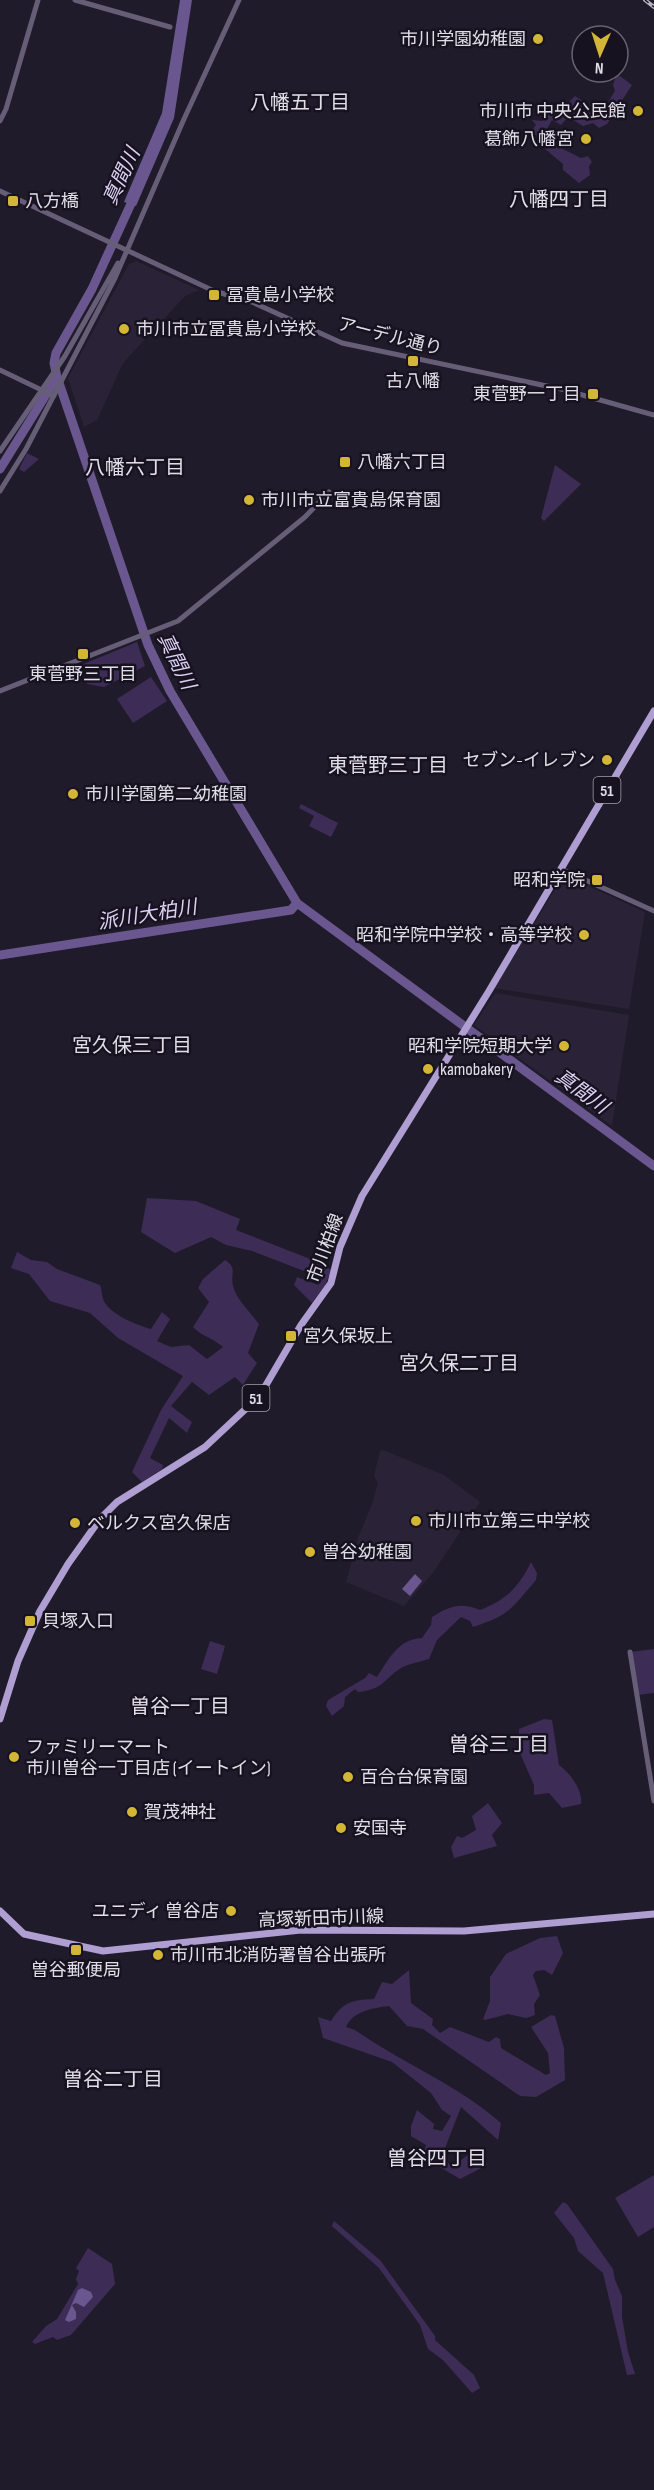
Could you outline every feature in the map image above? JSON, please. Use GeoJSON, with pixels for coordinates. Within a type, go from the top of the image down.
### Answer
{"type":"FeatureCollection","features":[{"type":"Feature","properties":{"kind":"main road","name":"市川柏線"},"geometry":{"type":"LineString","coordinates":[[0,1719],[18,1661],[40,1611],[68,1564],[100,1520],[117,1502],[205,1447],[254,1401],[267,1384],[301,1325],[331,1282],[340,1247],[362,1196],[466,1028],[654,711]]}},
{"type":"Feature","properties":{"kind":"main road","name":"高塚新田市川線"},"geometry":{"type":"LineString","coordinates":[[0,1911],[24,1934],[103,1951],[301,1930],[464,1931],[654,1914]]}},
{"type":"Feature","properties":{"kind":"street"},"geometry":{"type":"LineString","coordinates":[[0,121],[6,109],[38,0]]}},
{"type":"Feature","properties":{"kind":"street"},"geometry":{"type":"LineString","coordinates":[[75,0],[170,27]]}},
{"type":"Feature","properties":{"kind":"street"},"geometry":{"type":"LineString","coordinates":[[0,491],[26,449],[55,394],[127,249],[239,0]]}},
{"type":"Feature","properties":{"kind":"street","name":"アーデル通り"},"geometry":{"type":"LineString","coordinates":[[0,191],[214,291],[252,302],[342,343],[561,389],[654,415]]}},
{"type":"Feature","properties":{"kind":"street"},"geometry":{"type":"LineString","coordinates":[[0,451],[44,390],[127,249]]}},
{"type":"Feature","properties":{"kind":"street"},"geometry":{"type":"LineString","coordinates":[[0,370],[55,394]]}},
{"type":"Feature","properties":{"kind":"street"},"geometry":{"type":"LineString","coordinates":[[0,691],[172,624],[305,517],[330,492]]}},
{"type":"Feature","properties":{"kind":"street"},"geometry":{"type":"LineString","coordinates":[[561,869],[654,911]]}},
{"type":"Feature","properties":{"kind":"street"},"geometry":{"type":"LineString","coordinates":[[630,1652],[654,1800]]}},
{"type":"Feature","properties":{"kind":"shaded area"},"geometry":{"type":"Polygon","coordinates":[[[180,0],[192,0],[174,118],[136,206],[124,202],[162,113],[180,0]]]}},
{"type":"Feature","properties":{"kind":"shaded area"},"geometry":{"type":"Polygon","coordinates":[[[613,85],[632,85],[607,124],[599,128],[593,123],[583,126],[568,117],[561,125],[552,120],[547,129],[559,147],[581,158],[588,156],[592,162],[589,166],[590,175],[579,183],[563,170],[563,164],[545,149],[532,130],[536,125],[532,120],[542,121],[559,105],[566,105],[575,96],[601,113],[615,91],[613,85]]]}},
{"type":"Feature","properties":{"kind":"shaded area","name":"市川市立冨貴島小学校"},"geometry":{"type":"Polygon","coordinates":[[[136,261],[199,290],[185,296],[123,363],[97,420],[84,427],[68,378],[129,264],[136,261]]]}},
{"type":"Feature","properties":{"kind":"shaded area"},"geometry":{"type":"Polygon","coordinates":[[[27,453],[39,459],[24,472],[19,469],[27,453]]]}},
{"type":"Feature","properties":{"kind":"shaded area"},"geometry":{"type":"Polygon","coordinates":[[[555,465],[581,484],[544,521],[541,518],[555,465]]]}},
{"type":"Feature","properties":{"kind":"shaded area"},"geometry":{"type":"Polygon","coordinates":[[[137,642],[145,666],[104,687],[87,684],[81,665],[137,642]]]}},
{"type":"Feature","properties":{"kind":"shaded area"},"geometry":{"type":"Polygon","coordinates":[[[151,677],[167,701],[133,723],[117,699],[151,677]]]}},
{"type":"Feature","properties":{"kind":"shaded area"},"geometry":{"type":"Polygon","coordinates":[[[301,804],[338,823],[331,837],[309,826],[314,816],[299,808],[301,804]]]}},
{"type":"Feature","properties":{"kind":"shaded area","name":"昭和学院中学校・高等学校"},"geometry":{"type":"Polygon","coordinates":[[[564,875],[645,912],[629,1009],[494,988],[564,875]]]}},
{"type":"Feature","properties":{"kind":"shaded area","name":"昭和学院短期大学"},"geometry":{"type":"Polygon","coordinates":[[[495,993],[629,1015],[612,1126],[474,1025],[495,993]]]}},
{"type":"Feature","properties":{"kind":"shaded area"},"geometry":{"type":"Polygon","coordinates":[[[147,1198],[196,1201],[240,1219],[236,1230],[318,1262],[332,1270],[312,1303],[294,1285],[297,1277],[318,1285],[322,1278],[252,1251],[226,1245],[211,1237],[175,1253],[141,1232],[147,1198]]]}},
{"type":"Feature","properties":{"kind":"shaded area"},"geometry":{"type":"Polygon","coordinates":[[[17,1252],[31,1260],[47,1262],[57,1269],[100,1285],[104,1301],[109,1308],[133,1322],[151,1329],[162,1312],[170,1319],[157,1341],[171,1347],[189,1345],[207,1359],[223,1347],[193,1327],[209,1302],[198,1288],[203,1279],[225,1260],[232,1269],[232,1282],[237,1296],[259,1324],[248,1353],[257,1363],[243,1385],[235,1377],[209,1395],[192,1382],[171,1406],[192,1422],[187,1433],[169,1418],[150,1458],[163,1465],[162,1469],[142,1482],[132,1472],[161,1410],[183,1376],[118,1338],[90,1313],[50,1301],[29,1274],[11,1268],[17,1252]]]}},
{"type":"Feature","properties":{"kind":"shaded area","name":"市川市立第三中学校"},"geometry":{"type":"Polygon","coordinates":[[[383,1450],[444,1475],[480,1502],[432,1574],[404,1606],[346,1582],[358,1538],[378,1483],[374,1476],[380,1451],[383,1450]]]}},
{"type":"Feature","properties":{"kind":"shaded area"},"geometry":{"type":"Polygon","coordinates":[[[531,1562],[537,1573],[536,1580],[503,1615],[473,1627],[470,1621],[461,1617],[437,1640],[429,1659],[401,1668],[381,1685],[372,1689],[358,1692],[355,1689],[345,1697],[344,1706],[332,1716],[326,1706],[328,1700],[365,1678],[369,1673],[377,1677],[400,1646],[422,1638],[431,1625],[432,1617],[455,1606],[467,1606],[480,1610],[497,1602],[516,1586],[531,1562]]]}},
{"type":"Feature","properties":{"kind":"shaded area"},"geometry":{"type":"Polygon","coordinates":[[[415,1574],[422,1581],[410,1596],[402,1589],[415,1574]]]}},
{"type":"Feature","properties":{"kind":"shaded area"},"geometry":{"type":"Polygon","coordinates":[[[210,1641],[225,1646],[217,1674],[201,1669],[210,1641]]]}},
{"type":"Feature","properties":{"kind":"shaded area"},"geometry":{"type":"Polygon","coordinates":[[[654,1649],[654,1693],[637,1695],[630,1652],[654,1649]]]}},
{"type":"Feature","properties":{"kind":"shaded area"},"geometry":{"type":"Polygon","coordinates":[[[544,1719],[552,1720],[559,1765],[575,1782],[580,1793],[581,1804],[562,1808],[549,1793],[534,1795],[534,1785],[519,1751],[519,1729],[544,1719]]]}},
{"type":"Feature","properties":{"kind":"shaded area"},"geometry":{"type":"Polygon","coordinates":[[[488,1803],[502,1823],[492,1835],[497,1846],[454,1858],[451,1847],[457,1836],[462,1838],[476,1830],[472,1816],[488,1803]]]}},
{"type":"Feature","properties":{"kind":"shaded area"},"geometry":{"type":"Polygon","coordinates":[[[557,1936],[563,1953],[552,1975],[544,1970],[536,1971],[533,1975],[540,1995],[534,2004],[535,2015],[526,2018],[508,2014],[483,2019],[490,2001],[490,1977],[506,1954],[540,1938],[557,1936]]]}},
{"type":"Feature","properties":{"kind":"shaded area"},"geometry":{"type":"Polygon","coordinates":[[[409,1970],[411,2003],[433,2019],[432,2025],[440,2033],[450,2027],[489,2042],[496,2037],[500,2039],[501,2048],[546,2075],[550,2073],[548,2053],[531,2027],[551,2015],[555,2016],[564,2048],[565,2080],[536,2097],[520,2096],[423,2029],[407,2026],[389,2006],[364,2011],[349,2022],[346,2027],[355,2030],[467,2097],[501,2123],[498,2140],[461,2107],[442,2156],[452,2167],[473,2151],[482,2154],[487,2165],[460,2179],[423,2157],[426,2145],[411,2136],[411,2126],[417,2110],[434,2124],[433,2129],[442,2131],[451,2116],[442,2110],[431,2093],[392,2062],[323,2038],[318,2017],[331,2021],[348,2003],[374,1999],[382,1982],[392,1984],[409,1970]]]}},
{"type":"Feature","properties":{"kind":"shaded area"},"geometry":{"type":"Polygon","coordinates":[[[654,2175],[654,2227],[638,2237],[615,2198],[654,2175]]]}},
{"type":"Feature","properties":{"kind":"shaded area"},"geometry":{"type":"Polygon","coordinates":[[[563,2202],[567,2204],[613,2269],[622,2296],[622,2317],[628,2352],[635,2374],[627,2375],[603,2273],[578,2251],[574,2238],[554,2213],[563,2202]]]}},
{"type":"Feature","properties":{"kind":"shaded area"},"geometry":{"type":"Polygon","coordinates":[[[334,2221],[380,2260],[435,2336],[435,2340],[474,2375],[480,2388],[472,2393],[443,2360],[428,2349],[420,2325],[379,2268],[332,2226],[334,2221]]]}},
{"type":"Feature","properties":{"kind":"shaded area"},"geometry":{"type":"Polygon","coordinates":[[[88,2248],[112,2264],[115,2284],[71,2335],[57,2340],[53,2337],[35,2344],[32,2342],[46,2326],[57,2319],[78,2284],[76,2279],[79,2271],[76,2268],[88,2248]]]}},
{"type":"Feature","properties":{"kind":"shaded area"},"geometry":{"type":"Polygon","coordinates":[[[82,2288],[91,2292],[93,2297],[84,2307],[76,2303],[72,2305],[76,2312],[76,2319],[69,2322],[65,2320],[78,2290],[82,2288]]]}},
{"type":"Feature","properties":{"kind":"waterway","name":"真間川"},"geometry":{"type":"LineString","coordinates":[[135,195],[92,289],[56,353],[54,363],[148,645],[170,691],[297,903],[654,1166]]}},
{"type":"Feature","properties":{"kind":"waterway"},"geometry":{"type":"LineString","coordinates":[[0,469],[57,377]]}},
{"type":"Feature","properties":{"kind":"waterway","name":"派川大柏川"},"geometry":{"type":"LineString","coordinates":[[0,955],[291,910],[297,903]]}},
{"type":"Feature","properties":{"kind":"railway"},"geometry":{"type":"LineString","coordinates":[[645,0],[654,7]]}},
{"type":"Feature","properties":{"kind":"place","name":"市川学園幼稚園"},"geometry":{"type":"Point","coordinates":[538,39]}},
{"type":"Feature","properties":{"kind":"place","name":"市川市 中央公民館"},"geometry":{"type":"Point","coordinates":[638,111]}},
{"type":"Feature","properties":{"kind":"place","name":"葛飾八幡宮"},"geometry":{"type":"Point","coordinates":[586,139]}},
{"type":"Feature","properties":{"kind":"place","name":"八方橋"},"geometry":{"type":"Point","coordinates":[13,201]}},
{"type":"Feature","properties":{"kind":"place","name":"冨貴島小学校"},"geometry":{"type":"Point","coordinates":[214,295]}},
{"type":"Feature","properties":{"kind":"place","name":"市川市立冨貴島小学校"},"geometry":{"type":"Point","coordinates":[124,329]}},
{"type":"Feature","properties":{"kind":"place","name":"古八幡"},"geometry":{"type":"Point","coordinates":[413,361]}},
{"type":"Feature","properties":{"kind":"place","name":"東菅野一丁目"},"geometry":{"type":"Point","coordinates":[593,394]}},
{"type":"Feature","properties":{"kind":"place","name":"八幡六丁目"},"geometry":{"type":"Point","coordinates":[345,462]}},
{"type":"Feature","properties":{"kind":"place","name":"市川市立富貴島保育園"},"geometry":{"type":"Point","coordinates":[249,500]}},
{"type":"Feature","properties":{"kind":"place","name":"東菅野三丁目"},"geometry":{"type":"Point","coordinates":[83,654]}},
{"type":"Feature","properties":{"kind":"place","name":"セブン-イレブン"},"geometry":{"type":"Point","coordinates":[607,760]}},
{"type":"Feature","properties":{"kind":"place","name":"市川学園第二幼稚園"},"geometry":{"type":"Point","coordinates":[73,794]}},
{"type":"Feature","properties":{"kind":"place","name":"昭和学院"},"geometry":{"type":"Point","coordinates":[597,880]}},
{"type":"Feature","properties":{"kind":"place","name":"昭和学院中学校・高等学校"},"geometry":{"type":"Point","coordinates":[584,935]}},
{"type":"Feature","properties":{"kind":"place","name":"昭和学院短期大学"},"geometry":{"type":"Point","coordinates":[564,1046]}},
{"type":"Feature","properties":{"kind":"place","name":"kamobakery"},"geometry":{"type":"Point","coordinates":[428,1069]}},
{"type":"Feature","properties":{"kind":"place","name":"宮久保坂上"},"geometry":{"type":"Point","coordinates":[291,1336]}},
{"type":"Feature","properties":{"kind":"place","name":"市川市立第三中学校"},"geometry":{"type":"Point","coordinates":[416,1521]}},
{"type":"Feature","properties":{"kind":"place","name":"ベルクス宮久保店"},"geometry":{"type":"Point","coordinates":[75,1523]}},
{"type":"Feature","properties":{"kind":"place","name":"曽谷幼稚園"},"geometry":{"type":"Point","coordinates":[310,1552]}},
{"type":"Feature","properties":{"kind":"place","name":"貝塚入口"},"geometry":{"type":"Point","coordinates":[30,1621]}},
{"type":"Feature","properties":{"kind":"place","name":"ファミリーマート 市川曽谷一丁目店 (イートイン)"},"geometry":{"type":"Point","coordinates":[14,1757]}},
{"type":"Feature","properties":{"kind":"place","name":"百合台保育園"},"geometry":{"type":"Point","coordinates":[348,1777]}},
{"type":"Feature","properties":{"kind":"place","name":"賀茂神社"},"geometry":{"type":"Point","coordinates":[132,1812]}},
{"type":"Feature","properties":{"kind":"place","name":"安国寺"},"geometry":{"type":"Point","coordinates":[341,1828]}},
{"type":"Feature","properties":{"kind":"place","name":"ユニディ 曽谷店"},"geometry":{"type":"Point","coordinates":[231,1911]}},
{"type":"Feature","properties":{"kind":"place","name":"曽谷郵便局"},"geometry":{"type":"Point","coordinates":[76,1950]}},
{"type":"Feature","properties":{"kind":"place","name":"市川市北消防署曽谷出張所"},"geometry":{"type":"Point","coordinates":[158,1955]}},
{"type":"Feature","properties":{"kind":"district","name":"八幡五丁目"},"geometry":{"type":"Point","coordinates":[300,102]}},
{"type":"Feature","properties":{"kind":"district","name":"八幡四丁目"},"geometry":{"type":"Point","coordinates":[559,199]}},
{"type":"Feature","properties":{"kind":"district","name":"八幡六丁目"},"geometry":{"type":"Point","coordinates":[135,467]}},
{"type":"Feature","properties":{"kind":"district","name":"東菅野三丁目"},"geometry":{"type":"Point","coordinates":[388,765]}},
{"type":"Feature","properties":{"kind":"district","name":"宮久保三丁目"},"geometry":{"type":"Point","coordinates":[132,1045]}},
{"type":"Feature","properties":{"kind":"district","name":"宮久保二丁目"},"geometry":{"type":"Point","coordinates":[459,1363]}},
{"type":"Feature","properties":{"kind":"district","name":"曽谷一丁目"},"geometry":{"type":"Point","coordinates":[180,1706]}},
{"type":"Feature","properties":{"kind":"district","name":"曽谷三丁目"},"geometry":{"type":"Point","coordinates":[499,1744]}},
{"type":"Feature","properties":{"kind":"district","name":"曽谷二丁目"},"geometry":{"type":"Point","coordinates":[113,2079]}},
{"type":"Feature","properties":{"kind":"district","name":"曽谷四丁目"},"geometry":{"type":"Point","coordinates":[437,2158]}}]}
